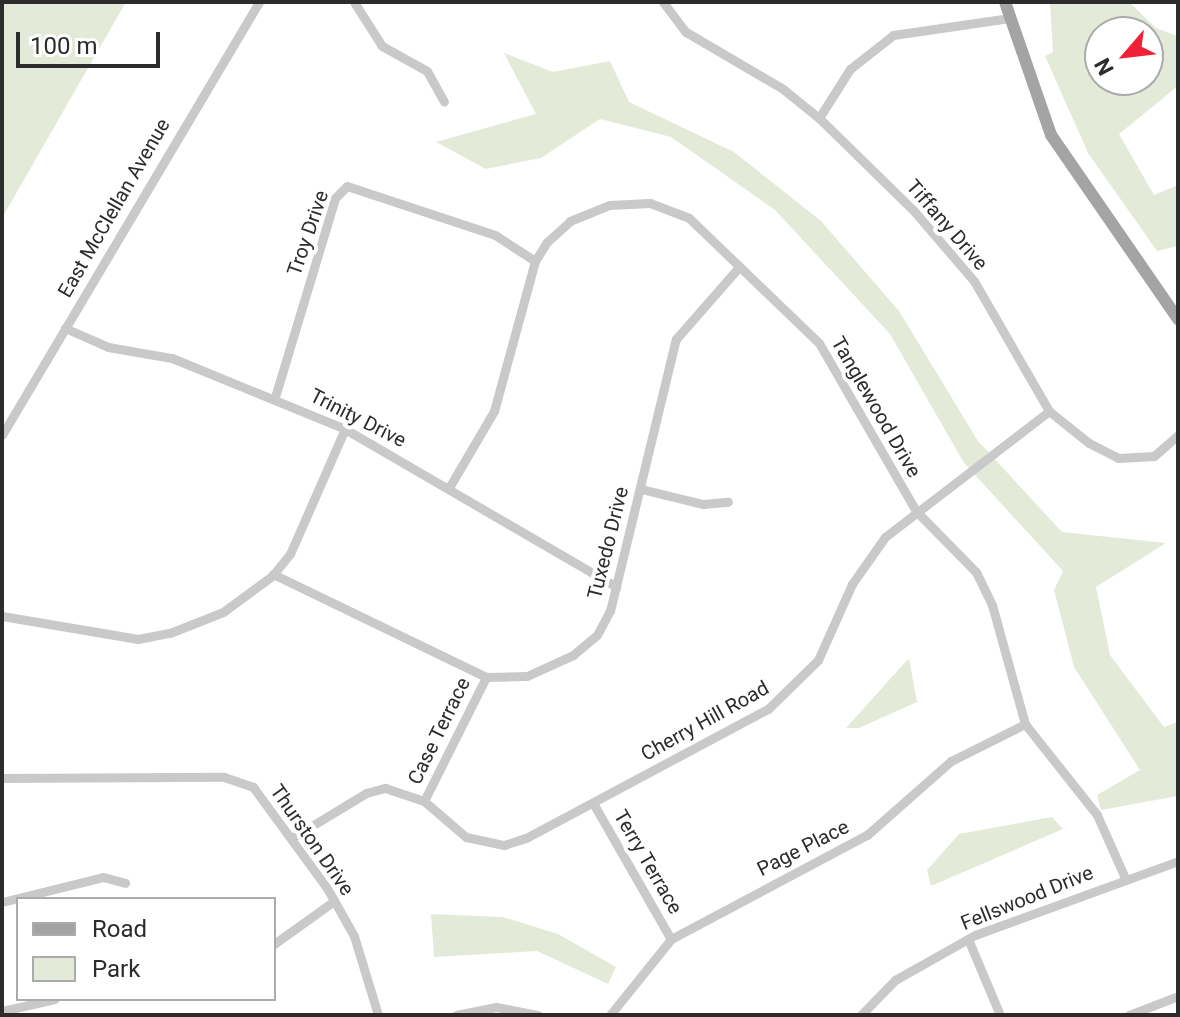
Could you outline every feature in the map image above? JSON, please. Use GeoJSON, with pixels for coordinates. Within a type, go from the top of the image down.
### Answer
{"type":"FeatureCollection","features":[{"type":"Feature","properties":{"kind":"main road"},"geometry":{"type":"LineString","coordinates":[[1005,2],[1051,135],[1178,319]]}},
{"type":"Feature","properties":{"kind":"street","name":"East McClellan Avenue"},"geometry":{"type":"LineString","coordinates":[[2,435],[259,2]]}},
{"type":"Feature","properties":{"kind":"street"},"geometry":{"type":"LineString","coordinates":[[354,2],[382,46],[427,71],[444,102]]}},
{"type":"Feature","properties":{"kind":"street","name":"Tiffany Drive"},"geometry":{"type":"LineString","coordinates":[[663,2],[686,32],[783,89],[819,118],[948,248],[989,305],[1049,411],[1089,443],[1118,458],[1154,456],[1178,435]]}},
{"type":"Feature","properties":{"kind":"street"},"geometry":{"type":"LineString","coordinates":[[819,118],[850,69],[893,35],[1010,18]]}},
{"type":"Feature","properties":{"kind":"street","name":"Troy Drive"},"geometry":{"type":"LineString","coordinates":[[275,397],[335,198],[347,186],[495,235],[535,261]]}},
{"type":"Feature","properties":{"kind":"street","name":"Tanglewood Drive"},"geometry":{"type":"LineString","coordinates":[[450,486],[494,411],[535,261],[570,221],[609,205],[639,202],[689,218],[819,343],[916,511],[976,572],[992,605],[1025,724],[1097,815],[1125,878]]}},
{"type":"Feature","properties":{"kind":"street","name":"Tuxedo Drive"},"geometry":{"type":"LineString","coordinates":[[273,574],[486,677],[527,676],[573,655],[604,625],[641,489],[676,339],[739,267]]}},
{"type":"Feature","properties":{"kind":"street","name":"Trinity Drive"},"geometry":{"type":"LineString","coordinates":[[65,328],[108,347],[172,358],[275,397],[345,429],[450,486],[616,587]]}},
{"type":"Feature","properties":{"kind":"street","name":"Cherry Hill Road"},"geometry":{"type":"LineString","coordinates":[[292,838],[378,788],[424,801],[466,837],[504,845],[593,803],[768,709],[792,690],[818,660],[864,564],[916,511],[1049,411]]}},
{"type":"Feature","properties":{"kind":"street"},"geometry":{"type":"LineString","coordinates":[[2,616],[138,639],[210,618],[273,574],[305,527],[345,429]]}},
{"type":"Feature","properties":{"kind":"street"},"geometry":{"type":"LineString","coordinates":[[641,489],[703,504],[728,502]]}},
{"type":"Feature","properties":{"kind":"street","name":"Case Terrace"},"geometry":{"type":"LineString","coordinates":[[424,801],[486,677]]}},
{"type":"Feature","properties":{"kind":"street","name":"Page Place"},"geometry":{"type":"LineString","coordinates":[[610,1015],[671,939],[867,835],[951,761],[1025,724]]}},
{"type":"Feature","properties":{"kind":"street","name":"Thurston Drive"},"geometry":{"type":"LineString","coordinates":[[2,778],[224,777],[253,787],[334,901],[367,965],[378,1015]]}},
{"type":"Feature","properties":{"kind":"street","name":"Terry Terrace"},"geometry":{"type":"LineString","coordinates":[[593,803],[671,939]]}},
{"type":"Feature","properties":{"kind":"street","name":"Fellswood Drive"},"geometry":{"type":"LineString","coordinates":[[861,1015],[895,980],[968,939],[1125,878],[1178,861]]}},
{"type":"Feature","properties":{"kind":"street"},"geometry":{"type":"LineString","coordinates":[[22,897],[103,877],[125,883]]}},
{"type":"Feature","properties":{"kind":"street"},"geometry":{"type":"LineString","coordinates":[[276,943],[334,901]]}},
{"type":"Feature","properties":{"kind":"street"},"geometry":{"type":"LineString","coordinates":[[968,939],[1000,1015]]}},
{"type":"Feature","properties":{"kind":"street"},"geometry":{"type":"LineString","coordinates":[[1129,1015],[1178,996]]}},
{"type":"Feature","properties":{"kind":"street"},"geometry":{"type":"LineString","coordinates":[[2,1011],[46,1001]]}},
{"type":"Feature","properties":{"kind":"street"},"geometry":{"type":"LineString","coordinates":[[456,1015],[496,1007],[538,1015]]}},
{"type":"Feature","properties":{"kind":"green space"},"geometry":{"type":"Polygon","coordinates":[[[2,2],[126,2],[2,218],[2,2]]]}},
{"type":"Feature","properties":{"kind":"green space"},"geometry":{"type":"Polygon","coordinates":[[[1050,2],[1129,2],[1144,16],[1084,16],[1084,96],[1164,96],[1164,31],[1178,36],[1178,86],[1119,134],[1154,195],[1178,185],[1178,246],[1157,251],[1088,153],[1045,56],[1053,52],[1050,2]]]}},
{"type":"Feature","properties":{"kind":"green space"},"geometry":{"type":"Polygon","coordinates":[[[504,53],[553,72],[610,61],[629,102],[734,152],[821,221],[899,311],[978,441],[1062,532],[1166,543],[1096,587],[1110,655],[1164,727],[1178,722],[1178,796],[1101,810],[1097,795],[1140,770],[1074,667],[1054,590],[1063,571],[964,463],[890,334],[775,210],[671,137],[600,119],[541,158],[486,169],[436,142],[536,114],[504,53]]]}},
{"type":"Feature","properties":{"kind":"green space"},"geometry":{"type":"Polygon","coordinates":[[[909,658],[917,702],[859,728],[846,728],[909,658]]]}},
{"type":"Feature","properties":{"kind":"green space"},"geometry":{"type":"Polygon","coordinates":[[[1052,817],[1063,829],[931,886],[927,870],[959,834],[1052,817]]]}},
{"type":"Feature","properties":{"kind":"green space"},"geometry":{"type":"Polygon","coordinates":[[[431,914],[503,917],[558,934],[616,967],[608,984],[537,951],[434,957],[431,914]]]}}]}
